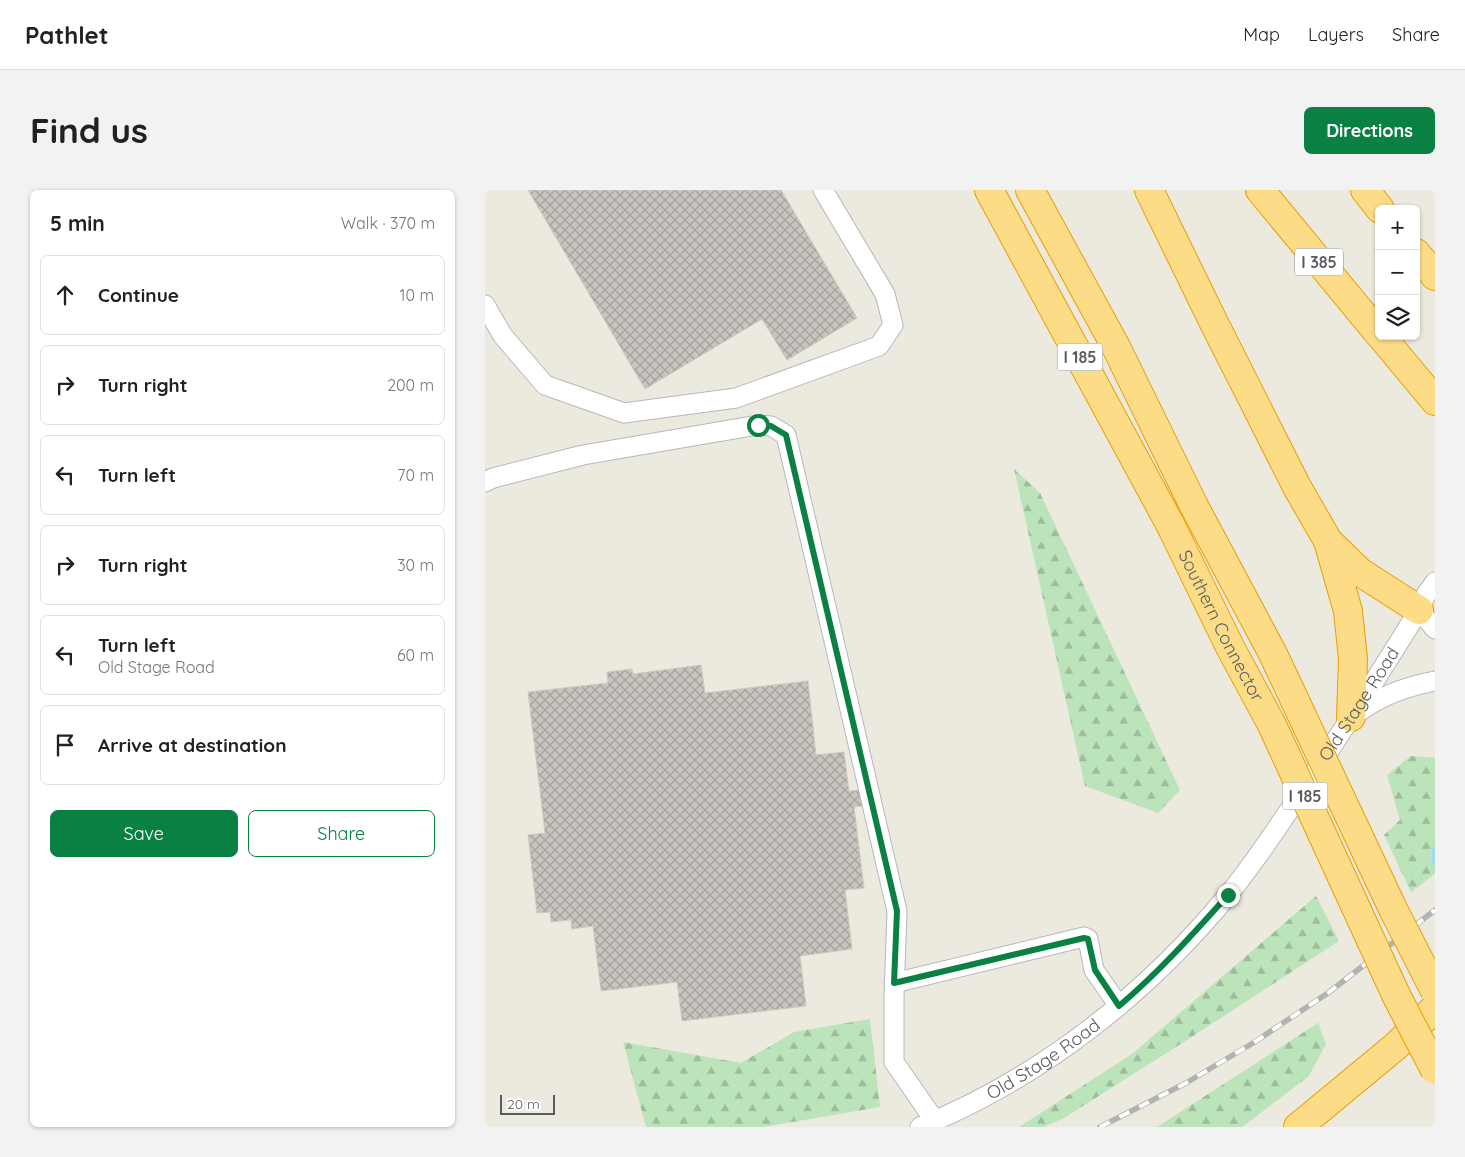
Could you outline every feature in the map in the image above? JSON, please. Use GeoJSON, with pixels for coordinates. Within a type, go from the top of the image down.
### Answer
{"type":"FeatureCollection","features":[{"type":"Feature","properties":{"kind":"highway","name":"Southern Connector"},"geometry":{"type":"LineString","coordinates":[[989,190],[1170,524],[1230,646],[1272,724],[1397,997],[1435,1070]]}},
{"type":"Feature","properties":{"kind":"highway","name":"Southern Connector"},"geometry":{"type":"LineString","coordinates":[[1030,190],[1116,347],[1194,506],[1273,654],[1393,909],[1435,991]]}},
{"type":"Feature","properties":{"kind":"highway"},"geometry":{"type":"LineString","coordinates":[[1149,190],[1213,323],[1297,487],[1328,541],[1348,611],[1353,659],[1351,718]]}},
{"type":"Feature","properties":{"kind":"highway","name":"I 385"},"geometry":{"type":"LineString","coordinates":[[1260,190],[1375,329]]}},
{"type":"Feature","properties":{"kind":"highway"},"geometry":{"type":"LineString","coordinates":[[1365,190],[1377,205]]}},
{"type":"Feature","properties":{"kind":"highway"},"geometry":{"type":"LineString","coordinates":[[1420,258],[1435,276]]}},
{"type":"Feature","properties":{"kind":"highway","name":"I 385"},"geometry":{"type":"LineString","coordinates":[[1384,340],[1435,401]]}},
{"type":"Feature","properties":{"kind":"highway"},"geometry":{"type":"LineString","coordinates":[[1328,541],[1360,572],[1431,614]]}},
{"type":"Feature","properties":{"kind":"highway"},"geometry":{"type":"LineString","coordinates":[[1297,1127],[1396,1046],[1435,1008]]}},
{"type":"Feature","properties":{"kind":"street"},"geometry":{"type":"LineString","coordinates":[[485,305],[503,336],[545,385],[625,414],[736,398],[879,346],[893,325],[885,294],[823,190]]}},
{"type":"Feature","properties":{"kind":"street"},"geometry":{"type":"LineString","coordinates":[[485,482],[493,478],[583,455],[758,425],[771,426],[786,435],[897,911],[894,983],[894,1062],[928,1124]]}},
{"type":"Feature","properties":{"kind":"street","name":"Old Stage Road"},"geometry":{"type":"LineString","coordinates":[[928,1124],[988,1095],[1036,1067],[1087,1032],[1138,989],[1183,946],[1228,895],[1260,854],[1351,718],[1431,614],[1427,593],[1435,582]]}},
{"type":"Feature","properties":{"kind":"street"},"geometry":{"type":"LineString","coordinates":[[1351,718],[1370,704],[1421,684],[1435,681]]}},
{"type":"Feature","properties":{"kind":"street"},"geometry":{"type":"LineString","coordinates":[[894,983],[1084,938],[1088,939],[1095,970],[1119,1006]]}},
{"type":"Feature","properties":{"kind":"green space"},"geometry":{"type":"Polygon","coordinates":[[[1014,469],[1040,493],[1180,790],[1158,813],[1085,786],[1014,469]]]}},
{"type":"Feature","properties":{"kind":"green space"},"geometry":{"type":"Polygon","coordinates":[[[1411,756],[1435,758],[1435,874],[1411,892],[1384,835],[1400,820],[1387,775],[1411,756]]]}},
{"type":"Feature","properties":{"kind":"green space"},"geometry":{"type":"Polygon","coordinates":[[[1316,896],[1339,941],[1064,1118],[1044,1127],[1019,1127],[1132,1054],[1316,896]]]}},
{"type":"Feature","properties":{"kind":"green space"},"geometry":{"type":"Polygon","coordinates":[[[870,1019],[880,1107],[763,1127],[646,1127],[623,1042],[741,1063],[794,1032],[870,1019]]]}},
{"type":"Feature","properties":{"kind":"green space"},"geometry":{"type":"Polygon","coordinates":[[[1318,1023],[1326,1044],[1309,1076],[1242,1127],[1157,1127],[1318,1023]]]}},
{"type":"Feature","properties":{"kind":"building"},"geometry":{"type":"Polygon","coordinates":[[[528,190],[781,190],[857,318],[787,360],[762,319],[645,389],[528,190]]]}},
{"type":"Feature","properties":{"kind":"building"},"geometry":{"type":"Polygon","coordinates":[[[701,665],[705,693],[808,681],[816,755],[844,752],[849,791],[860,790],[862,806],[854,807],[864,888],[845,890],[852,949],[800,956],[806,1006],[682,1021],[677,982],[601,991],[593,926],[572,929],[571,920],[551,922],[550,912],[537,913],[528,835],[545,833],[528,692],[608,683],[607,672],[632,669],[633,674],[701,665]]]}},
{"type":"Feature","properties":{"kind":"waterway"},"geometry":{"type":"LineString","coordinates":[[1435,850],[1435,862]]}},
{"type":"Feature","properties":{"kind":"railway"},"geometry":{"type":"LineString","coordinates":[[1100,1127],[1186,1083],[1253,1043],[1328,993],[1435,910]]}},
{"type":"Feature","properties":{"kind":"route"},"geometry":{"type":"LineString","coordinates":[[758,425],[771,426],[786,435],[897,911],[894,983],[1086,938],[1088,939],[1095,970],[1119,1006],[1183,946],[1228,895]]}}]}
